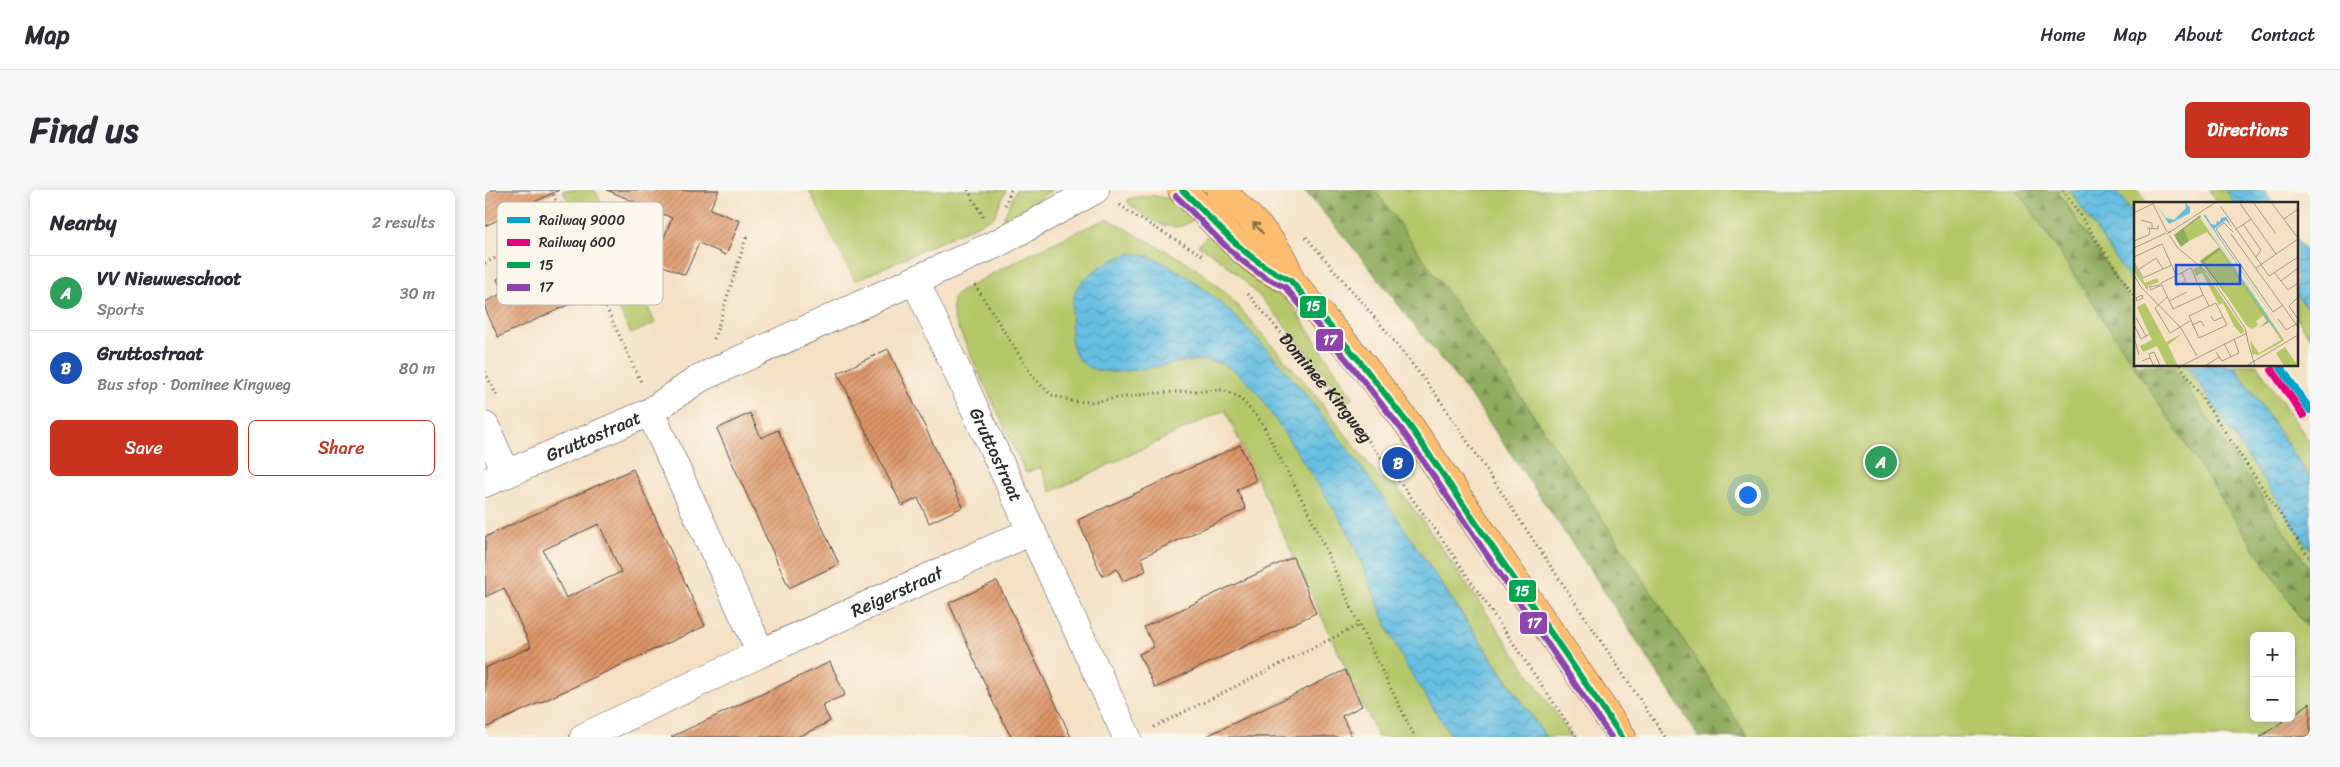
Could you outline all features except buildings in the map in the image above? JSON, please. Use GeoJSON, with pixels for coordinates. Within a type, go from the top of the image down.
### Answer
{"type":"FeatureCollection","features":[{"type":"Feature","properties":{"kind":"main road"},"geometry":{"type":"LineString","coordinates":[[1182,190],[1240,246],[1275,276],[1290,280]]}},
{"type":"Feature","properties":{"kind":"main road"},"geometry":{"type":"LineString","coordinates":[[1220,190],[1269,240],[1288,266],[1290,280],[1358,359],[1409,425],[1621,737]]}},
{"type":"Feature","properties":{"kind":"street","name":"Gruttostraat"},"geometry":{"type":"LineString","coordinates":[[496,478],[646,399],[700,378],[996,244],[1095,190]]}},
{"type":"Feature","properties":{"kind":"street","name":"Gruttostraat"},"geometry":{"type":"LineString","coordinates":[[915,280],[1032,531],[1140,733]]}},
{"type":"Feature","properties":{"kind":"street"},"geometry":{"type":"LineString","coordinates":[[646,399],[761,653]]}},
{"type":"Feature","properties":{"kind":"street"},"geometry":{"type":"LineString","coordinates":[[485,426],[496,478]]}},
{"type":"Feature","properties":{"kind":"street","name":"Reigerstraat"},"geometry":{"type":"LineString","coordinates":[[584,737],[761,653],[1032,531]]}},
{"type":"Feature","properties":{"kind":"path"},"geometry":{"type":"LineString","coordinates":[[551,190],[557,202]]}},
{"type":"Feature","properties":{"kind":"path"},"geometry":{"type":"LineString","coordinates":[[2063,190],[2134,296]]}},
{"type":"Feature","properties":{"kind":"path"},"geometry":{"type":"LineString","coordinates":[[1119,204],[1135,216],[1203,255]]}},
{"type":"Feature","properties":{"kind":"path"},"geometry":{"type":"LineString","coordinates":[[1300,230],[1363,302],[1435,393],[1665,737]]}},
{"type":"Feature","properties":{"kind":"path"},"geometry":{"type":"LineString","coordinates":[[716,345],[713,338],[746,238],[742,237]]}},
{"type":"Feature","properties":{"kind":"path"},"geometry":{"type":"LineString","coordinates":[[485,263],[497,258]]}},
{"type":"Feature","properties":{"kind":"path"},"geometry":{"type":"LineString","coordinates":[[962,259],[973,283],[1033,377],[1051,395],[1072,401],[1091,402],[1154,393],[1221,390],[1238,396],[1261,421],[1311,517],[1359,625],[1415,737]]}},
{"type":"Feature","properties":{"kind":"path","name":"Dominee Kingweg"},"geometry":{"type":"LineString","coordinates":[[1243,290],[1341,404],[1396,476],[1440,536],[1577,737]]}},
{"type":"Feature","properties":{"kind":"path"},"geometry":{"type":"LineString","coordinates":[[604,305],[646,399]]}},
{"type":"Feature","properties":{"kind":"path"},"geometry":{"type":"LineString","coordinates":[[2181,366],[2310,559]]}},
{"type":"Feature","properties":{"kind":"path"},"geometry":{"type":"LineString","coordinates":[[1396,476],[1401,473]]}},
{"type":"Feature","properties":{"kind":"path"},"geometry":{"type":"LineString","coordinates":[[1140,733],[1359,625]]}},
{"type":"Feature","properties":{"kind":"green space"},"geometry":{"type":"Polygon","coordinates":[[[563,190],[595,190],[600,202],[569,202],[563,190]]]}},
{"type":"Feature","properties":{"kind":"green space"},"geometry":{"type":"Polygon","coordinates":[[[809,190],[1006,190],[994,217],[855,281],[809,190]]]}},
{"type":"Feature","properties":{"kind":"green space"},"geometry":{"type":"Polygon","coordinates":[[[1016,190],[1052,190],[1001,223],[1016,190]]]}},
{"type":"Feature","properties":{"kind":"green space"},"geometry":{"type":"Polygon","coordinates":[[[1304,190],[1374,190],[1378,194],[1526,404],[1748,737],[1699,737],[1591,571],[1478,406],[1352,246],[1304,190]]]}},
{"type":"Feature","properties":{"kind":"green space"},"geometry":{"type":"Polygon","coordinates":[[[1343,190],[2046,190],[2134,366],[2310,594],[2310,737],[1712,737],[1343,190]]]}},
{"type":"Feature","properties":{"kind":"green space"},"geometry":{"type":"Polygon","coordinates":[[[2018,190],[2057,190],[2134,306],[2134,366],[2018,190]]]}},
{"type":"Feature","properties":{"kind":"green space"},"geometry":{"type":"Polygon","coordinates":[[[2057,190],[2070,190],[2134,286],[2134,306],[2057,190]]]}},
{"type":"Feature","properties":{"kind":"green space"},"geometry":{"type":"Polygon","coordinates":[[[2116,190],[2137,190],[2146,202],[2134,202],[2134,217],[2116,190]]]}},
{"type":"Feature","properties":{"kind":"green space"},"geometry":{"type":"Polygon","coordinates":[[[2209,190],[2226,190],[2234,202],[2217,202],[2209,190]]]}},
{"type":"Feature","properties":{"kind":"green space"},"geometry":{"type":"Polygon","coordinates":[[[1151,195],[1176,200],[1198,215],[1190,222],[1172,227],[1154,221],[1128,203],[1128,199],[1151,195]]]}},
{"type":"Feature","properties":{"kind":"green space"},"geometry":{"type":"Polygon","coordinates":[[[1108,219],[1192,265],[1225,292],[1308,386],[1381,480],[1388,475],[1423,521],[1572,737],[1546,737],[1374,488],[1301,389],[1274,357],[1246,327],[1215,300],[1183,276],[1147,255],[1109,372],[1183,362],[1211,361],[1232,369],[1251,385],[1332,504],[1352,539],[1389,631],[1407,667],[1452,737],[1378,737],[1225,410],[1051,492],[1040,467],[1026,473],[954,319],[953,300],[954,297],[978,281],[1078,231],[1108,219]]]}},
{"type":"Feature","properties":{"kind":"green space"},"geometry":{"type":"Polygon","coordinates":[[[1213,230],[1290,303],[1353,397],[1347,402],[1258,295],[1218,258],[1198,245],[1213,230]]]}},
{"type":"Feature","properties":{"kind":"green space"},"geometry":{"type":"Polygon","coordinates":[[[2297,294],[2310,313],[2310,337],[2297,318],[2297,294]]]}},
{"type":"Feature","properties":{"kind":"green space"},"geometry":{"type":"Polygon","coordinates":[[[617,305],[647,305],[655,323],[631,334],[617,305]]]}},
{"type":"Feature","properties":{"kind":"green space"},"geometry":{"type":"Polygon","coordinates":[[[2134,366],[2173,366],[2310,569],[2310,633],[2134,366]]]}},
{"type":"Feature","properties":{"kind":"green space"},"geometry":{"type":"Polygon","coordinates":[[[2173,366],[2188,366],[2310,549],[2310,569],[2173,366]]]}},
{"type":"Feature","properties":{"kind":"green space"},"geometry":{"type":"Polygon","coordinates":[[[2235,366],[2258,366],[2310,443],[2310,478],[2235,366]]]}},
{"type":"Feature","properties":{"kind":"water"},"geometry":{"type":"Polygon","coordinates":[[[2070,190],[2116,190],[2134,217],[2134,286],[2070,190]]]}},
{"type":"Feature","properties":{"kind":"water"},"geometry":{"type":"Polygon","coordinates":[[[2226,190],[2264,190],[2272,202],[2234,202],[2226,190]]]}},
{"type":"Feature","properties":{"kind":"water"},"geometry":{"type":"Polygon","coordinates":[[[2297,238],[2310,258],[2310,313],[2297,294],[2297,238]]]}},
{"type":"Feature","properties":{"kind":"water"},"geometry":{"type":"Polygon","coordinates":[[[1131,253],[1173,268],[1219,302],[1266,349],[1314,404],[1399,521],[1546,737],[1452,737],[1407,667],[1389,631],[1352,539],[1342,521],[1258,393],[1238,373],[1226,365],[1212,361],[1193,361],[1123,371],[1102,371],[1084,365],[1074,350],[1071,324],[1075,292],[1080,284],[1097,269],[1110,261],[1131,253]]]}},
{"type":"Feature","properties":{"kind":"water"},"geometry":{"type":"Polygon","coordinates":[[[2188,366],[2235,366],[2310,478],[2310,550],[2188,366]]]}},
{"type":"Feature","properties":{"kind":"rail line","name":"9000"},"geometry":{"type":"LineString","coordinates":[[2280,366],[2310,410]]}},
{"type":"Feature","properties":{"kind":"rail line","name":"600"},"geometry":{"type":"LineString","coordinates":[[2272,370],[2303,415]]}},
{"type":"Feature","properties":{"kind":"transit line","name":"15"},"geometry":{"type":"LineString","coordinates":[[1182,190],[1245,252],[1274,272],[1290,280],[1358,359],[1409,425],[1622,737]]}},
{"type":"Feature","properties":{"kind":"transit line","name":"17"},"geometry":{"type":"LineString","coordinates":[[1176,196],[1240,259],[1254,270],[1285,287],[1351,365],[1402,430],[1611,737]]}},
{"type":"Feature","properties":{"kind":"place","name":"VV Nieuweschoot"},"geometry":{"type":"Point","coordinates":[1881,462]}},
{"type":"Feature","properties":{"kind":"place","name":"Gruttostraat"},"geometry":{"type":"Point","coordinates":[1398,463]}}]}
